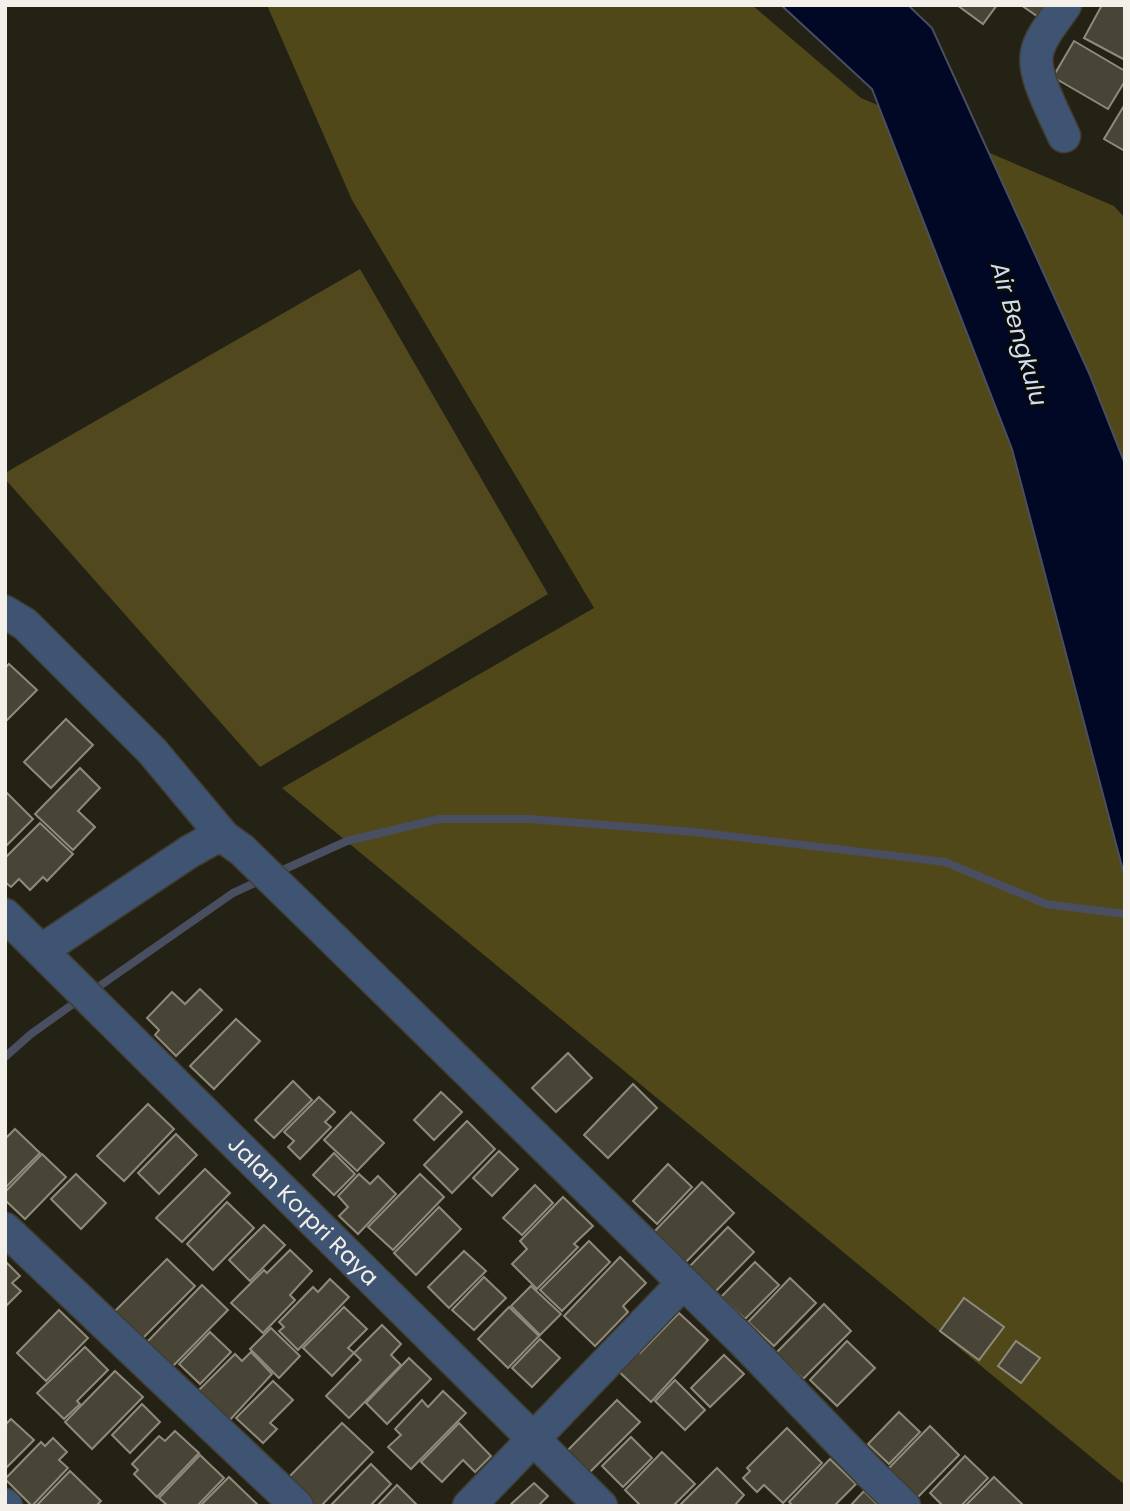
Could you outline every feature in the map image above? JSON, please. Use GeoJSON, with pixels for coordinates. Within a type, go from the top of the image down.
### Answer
{"type":"FeatureCollection","features":[{"type":"Feature","properties":{"kind":"street"},"geometry":{"type":"LineString","coordinates":[[1064,136],[1043,89],[1036,58],[1039,45],[1065,5]]}},
{"type":"Feature","properties":{"kind":"street"},"geometry":{"type":"LineString","coordinates":[[5,612],[25,624],[152,751],[224,837],[242,850],[683,1283],[904,1506]]}},
{"type":"Feature","properties":{"kind":"street"},"geometry":{"type":"LineString","coordinates":[[42,950],[189,852],[212,839],[224,837]]}},
{"type":"Feature","properties":{"kind":"street","name":"Jalan Korpri Raya"},"geometry":{"type":"LineString","coordinates":[[5,915],[601,1506]]}},
{"type":"Feature","properties":{"kind":"street"},"geometry":{"type":"LineString","coordinates":[[5,1229],[297,1506]]}},
{"type":"Feature","properties":{"kind":"street"},"geometry":{"type":"LineString","coordinates":[[468,1506],[683,1283]]}},
{"type":"Feature","properties":{"kind":"shaded area"},"geometry":{"type":"Polygon","coordinates":[[[267,5],[752,5],[861,98],[1114,206],[1125,218],[1125,1485],[282,788],[594,608],[352,200],[267,5]]]}},
{"type":"Feature","properties":{"kind":"shaded area"},"geometry":{"type":"Polygon","coordinates":[[[360,269],[548,594],[260,767],[5,479],[5,473],[360,269]]]}},
{"type":"Feature","properties":{"kind":"water","name":"Air Bengkulu"},"geometry":{"type":"Polygon","coordinates":[[[781,5],[908,5],[932,28],[1089,373],[1125,464],[1125,878],[1012,449],[872,89],[781,5]]]}},
{"type":"Feature","properties":{"kind":"building"},"geometry":{"type":"Polygon","coordinates":[[[957,5],[997,5],[983,24],[957,5]]]}},
{"type":"Feature","properties":{"kind":"building"},"geometry":{"type":"Polygon","coordinates":[[[1021,5],[1060,5],[1047,23],[1021,5]]]}},
{"type":"Feature","properties":{"kind":"building"},"geometry":{"type":"Polygon","coordinates":[[[1102,5],[1125,5],[1125,60],[1084,38],[1102,5]]]}},
{"type":"Feature","properties":{"kind":"building"},"geometry":{"type":"Polygon","coordinates":[[[1074,41],[1125,71],[1125,81],[1108,109],[1053,77],[1074,41]]]}},
{"type":"Feature","properties":{"kind":"building"},"geometry":{"type":"Polygon","coordinates":[[[1125,104],[1125,151],[1104,139],[1125,104]]]}},
{"type":"Feature","properties":{"kind":"building"},"geometry":{"type":"Polygon","coordinates":[[[9,664],[37,690],[5,722],[5,668],[9,664]]]}},
{"type":"Feature","properties":{"kind":"building"},"geometry":{"type":"Polygon","coordinates":[[[66,719],[93,745],[51,788],[24,762],[66,719]]]}},
{"type":"Feature","properties":{"kind":"building"},"geometry":{"type":"Polygon","coordinates":[[[80,768],[100,788],[78,811],[95,827],[73,850],[35,814],[80,768]]]}},
{"type":"Feature","properties":{"kind":"building"},"geometry":{"type":"Polygon","coordinates":[[[5,791],[33,819],[5,847],[5,791]]]}},
{"type":"Feature","properties":{"kind":"building"},"geometry":{"type":"Polygon","coordinates":[[[40,823],[73,854],[47,881],[43,877],[30,890],[19,879],[11,887],[5,882],[5,858],[40,823]]]}},
{"type":"Feature","properties":{"kind":"building"},"geometry":{"type":"Polygon","coordinates":[[[200,989],[222,1010],[176,1056],[155,1035],[159,1030],[147,1018],[172,992],[185,1004],[200,989]]]}},
{"type":"Feature","properties":{"kind":"building"},"geometry":{"type":"Polygon","coordinates":[[[236,1019],[260,1041],[214,1089],[190,1066],[236,1019]]]}},
{"type":"Feature","properties":{"kind":"building"},"geometry":{"type":"Polygon","coordinates":[[[568,1053],[592,1078],[556,1112],[532,1088],[568,1053]]]}},
{"type":"Feature","properties":{"kind":"building"},"geometry":{"type":"Polygon","coordinates":[[[293,1081],[312,1100],[274,1138],[255,1120],[293,1081]]]}},
{"type":"Feature","properties":{"kind":"building"},"geometry":{"type":"Polygon","coordinates":[[[633,1084],[657,1108],[608,1158],[584,1135],[633,1084]]]}},
{"type":"Feature","properties":{"kind":"building"},"geometry":{"type":"Polygon","coordinates":[[[441,1092],[462,1112],[434,1140],[414,1120],[441,1092]]]}},
{"type":"Feature","properties":{"kind":"building"},"geometry":{"type":"Polygon","coordinates":[[[319,1097],[335,1112],[325,1122],[331,1127],[300,1159],[288,1147],[294,1141],[284,1132],[319,1097]]]}},
{"type":"Feature","properties":{"kind":"building"},"geometry":{"type":"Polygon","coordinates":[[[148,1104],[174,1129],[124,1181],[97,1156],[148,1104]]]}},
{"type":"Feature","properties":{"kind":"building"},"geometry":{"type":"Polygon","coordinates":[[[351,1112],[384,1143],[357,1171],[324,1140],[351,1112]]]}},
{"type":"Feature","properties":{"kind":"building"},"geometry":{"type":"Polygon","coordinates":[[[467,1121],[495,1149],[452,1193],[424,1165],[467,1121]]]}},
{"type":"Feature","properties":{"kind":"building"},"geometry":{"type":"Polygon","coordinates":[[[15,1129],[40,1153],[5,1188],[5,1139],[15,1129]]]}},
{"type":"Feature","properties":{"kind":"building"},"geometry":{"type":"Polygon","coordinates":[[[176,1134],[197,1155],[159,1194],[138,1173],[176,1134]]]}},
{"type":"Feature","properties":{"kind":"building"},"geometry":{"type":"Polygon","coordinates":[[[499,1151],[518,1169],[492,1196],[473,1178],[499,1151]]]}},
{"type":"Feature","properties":{"kind":"building"},"geometry":{"type":"Polygon","coordinates":[[[334,1153],[355,1174],[334,1195],[313,1175],[334,1153]]]}},
{"type":"Feature","properties":{"kind":"building"},"geometry":{"type":"Polygon","coordinates":[[[42,1154],[66,1177],[25,1219],[5,1200],[5,1192],[42,1154]]]}},
{"type":"Feature","properties":{"kind":"building"},"geometry":{"type":"Polygon","coordinates":[[[668,1164],[692,1187],[657,1224],[633,1201],[668,1164]]]}},
{"type":"Feature","properties":{"kind":"building"},"geometry":{"type":"Polygon","coordinates":[[[205,1169],[230,1193],[182,1242],[156,1218],[205,1169]]]}},
{"type":"Feature","properties":{"kind":"building"},"geometry":{"type":"Polygon","coordinates":[[[76,1174],[106,1203],[81,1229],[51,1199],[76,1174]]]}},
{"type":"Feature","properties":{"kind":"building"},"geometry":{"type":"Polygon","coordinates":[[[359,1174],[370,1184],[378,1176],[396,1194],[358,1234],[339,1216],[348,1207],[338,1196],[359,1174]]]}},
{"type":"Feature","properties":{"kind":"building"},"geometry":{"type":"Polygon","coordinates":[[[420,1174],[444,1197],[393,1250],[368,1227],[420,1174]]]}},
{"type":"Feature","properties":{"kind":"building"},"geometry":{"type":"Polygon","coordinates":[[[702,1182],[734,1213],[682,1266],[650,1236],[702,1182]]]}},
{"type":"Feature","properties":{"kind":"building"},"geometry":{"type":"Polygon","coordinates":[[[535,1185],[553,1203],[522,1235],[503,1218],[535,1185]]]}},
{"type":"Feature","properties":{"kind":"building"},"geometry":{"type":"Polygon","coordinates":[[[563,1197],[593,1226],[574,1244],[578,1247],[537,1289],[512,1264],[527,1249],[520,1241],[563,1197]]]}},
{"type":"Feature","properties":{"kind":"building"},"geometry":{"type":"Polygon","coordinates":[[[227,1202],[254,1228],[213,1270],[187,1244],[227,1202]]]}},
{"type":"Feature","properties":{"kind":"building"},"geometry":{"type":"Polygon","coordinates":[[[439,1207],[461,1229],[416,1275],[394,1253],[439,1207]]]}},
{"type":"Feature","properties":{"kind":"building"},"geometry":{"type":"Polygon","coordinates":[[[264,1225],[285,1245],[250,1281],[229,1260],[264,1225]]]}},
{"type":"Feature","properties":{"kind":"building"},"geometry":{"type":"Polygon","coordinates":[[[728,1227],[754,1252],[714,1293],[688,1268],[728,1227]]]}},
{"type":"Feature","properties":{"kind":"building"},"geometry":{"type":"Polygon","coordinates":[[[589,1241],[610,1262],[562,1311],[540,1290],[589,1241]]]}},
{"type":"Feature","properties":{"kind":"building"},"geometry":{"type":"Polygon","coordinates":[[[290,1250],[312,1271],[290,1295],[295,1300],[263,1333],[231,1303],[264,1270],[267,1273],[290,1250]]]}},
{"type":"Feature","properties":{"kind":"building"},"geometry":{"type":"Polygon","coordinates":[[[464,1251],[486,1271],[449,1308],[428,1287],[464,1251]]]}},
{"type":"Feature","properties":{"kind":"building"},"geometry":{"type":"Polygon","coordinates":[[[620,1257],[646,1283],[623,1306],[628,1312],[595,1346],[564,1316],[620,1257]]]}},
{"type":"Feature","properties":{"kind":"building"},"geometry":{"type":"Polygon","coordinates":[[[167,1259],[195,1286],[141,1340],[113,1313],[167,1259]]]}},
{"type":"Feature","properties":{"kind":"building"},"geometry":{"type":"Polygon","coordinates":[[[5,1261],[20,1276],[12,1283],[21,1291],[5,1307],[5,1261]]]}},
{"type":"Feature","properties":{"kind":"building"},"geometry":{"type":"Polygon","coordinates":[[[755,1262],[779,1285],[745,1319],[721,1297],[755,1262]]]}},
{"type":"Feature","properties":{"kind":"building"},"geometry":{"type":"Polygon","coordinates":[[[484,1277],[506,1298],[474,1330],[452,1310],[484,1277]]]}},
{"type":"Feature","properties":{"kind":"building"},"geometry":{"type":"Polygon","coordinates":[[[790,1278],[816,1303],[774,1346],[748,1322],[790,1278]]]}},
{"type":"Feature","properties":{"kind":"building"},"geometry":{"type":"Polygon","coordinates":[[[330,1279],[349,1297],[298,1350],[279,1331],[284,1327],[279,1322],[313,1287],[318,1292],[330,1279]]]}},
{"type":"Feature","properties":{"kind":"building"},"geometry":{"type":"Polygon","coordinates":[[[202,1285],[228,1310],[172,1367],[147,1342],[202,1285]]]}},
{"type":"Feature","properties":{"kind":"building"},"geometry":{"type":"Polygon","coordinates":[[[531,1286],[561,1314],[540,1335],[511,1306],[531,1286]]]}},
{"type":"Feature","properties":{"kind":"building"},"geometry":{"type":"Polygon","coordinates":[[[964,1298],[1004,1327],[979,1360],[940,1331],[964,1298]]]}},
{"type":"Feature","properties":{"kind":"building"},"geometry":{"type":"Polygon","coordinates":[[[824,1304],[851,1331],[803,1379],[776,1353],[824,1304]]]}},
{"type":"Feature","properties":{"kind":"building"},"geometry":{"type":"Polygon","coordinates":[[[344,1307],[367,1329],[348,1348],[354,1353],[332,1376],[303,1348],[344,1307]]]}},
{"type":"Feature","properties":{"kind":"building"},"geometry":{"type":"Polygon","coordinates":[[[509,1307],[539,1336],[508,1368],[478,1339],[509,1307]]]}},
{"type":"Feature","properties":{"kind":"building"},"geometry":{"type":"Polygon","coordinates":[[[59,1310],[88,1338],[46,1381],[17,1353],[59,1310]]]}},
{"type":"Feature","properties":{"kind":"building"},"geometry":{"type":"Polygon","coordinates":[[[679,1313],[708,1340],[651,1402],[613,1366],[633,1346],[640,1353],[679,1313]]]}},
{"type":"Feature","properties":{"kind":"building"},"geometry":{"type":"Polygon","coordinates":[[[382,1325],[401,1344],[391,1355],[401,1365],[349,1418],[326,1396],[361,1360],[354,1353],[382,1325]]]}},
{"type":"Feature","properties":{"kind":"building"},"geometry":{"type":"Polygon","coordinates":[[[271,1328],[300,1356],[279,1378],[250,1349],[271,1328]]]}},
{"type":"Feature","properties":{"kind":"building"},"geometry":{"type":"Polygon","coordinates":[[[210,1332],[231,1352],[200,1384],[179,1364],[210,1332]]]}},
{"type":"Feature","properties":{"kind":"building"},"geometry":{"type":"Polygon","coordinates":[[[540,1339],[560,1358],[532,1387],[512,1368],[540,1339]]]}},
{"type":"Feature","properties":{"kind":"building"},"geometry":{"type":"Polygon","coordinates":[[[847,1341],[875,1368],[837,1406],[810,1380],[847,1341]]]}},
{"type":"Feature","properties":{"kind":"building"},"geometry":{"type":"Polygon","coordinates":[[[1016,1341],[1040,1358],[1021,1383],[998,1366],[1016,1341]]]}},
{"type":"Feature","properties":{"kind":"building"},"geometry":{"type":"Polygon","coordinates":[[[85,1347],[108,1370],[77,1401],[80,1404],[64,1419],[37,1393],[85,1347]]]}},
{"type":"Feature","properties":{"kind":"building"},"geometry":{"type":"Polygon","coordinates":[[[251,1352],[272,1374],[228,1422],[197,1392],[235,1354],[242,1361],[251,1352]]]}},
{"type":"Feature","properties":{"kind":"building"},"geometry":{"type":"Polygon","coordinates":[[[724,1355],[744,1374],[710,1407],[691,1388],[724,1355]]]}},
{"type":"Feature","properties":{"kind":"building"},"geometry":{"type":"Polygon","coordinates":[[[409,1358],[431,1379],[387,1424],[366,1403],[409,1358]]]}},
{"type":"Feature","properties":{"kind":"building"},"geometry":{"type":"Polygon","coordinates":[[[115,1371],[143,1397],[92,1449],[65,1422],[115,1371]]]}},
{"type":"Feature","properties":{"kind":"building"},"geometry":{"type":"Polygon","coordinates":[[[675,1380],[705,1410],[685,1430],[655,1401],[675,1380]]]}},
{"type":"Feature","properties":{"kind":"building"},"geometry":{"type":"Polygon","coordinates":[[[273,1381],[293,1400],[270,1423],[277,1429],[263,1443],[236,1418],[273,1381]]]}},
{"type":"Feature","properties":{"kind":"building"},"geometry":{"type":"Polygon","coordinates":[[[443,1391],[466,1413],[411,1469],[388,1447],[401,1435],[395,1429],[422,1400],[428,1407],[443,1391]]]}},
{"type":"Feature","properties":{"kind":"building"},"geometry":{"type":"Polygon","coordinates":[[[617,1400],[640,1422],[589,1473],[567,1451],[617,1400]]]}},
{"type":"Feature","properties":{"kind":"building"},"geometry":{"type":"Polygon","coordinates":[[[142,1404],[160,1422],[130,1453],[112,1435],[142,1404]]]}},
{"type":"Feature","properties":{"kind":"building"},"geometry":{"type":"Polygon","coordinates":[[[899,1412],[920,1432],[889,1464],[868,1444],[899,1412]]]}},
{"type":"Feature","properties":{"kind":"building"},"geometry":{"type":"Polygon","coordinates":[[[11,1419],[34,1440],[5,1469],[5,1425],[11,1419]]]}},
{"type":"Feature","properties":{"kind":"building"},"geometry":{"type":"Polygon","coordinates":[[[342,1423],[373,1452],[321,1506],[310,1506],[284,1482],[342,1423]]]}},
{"type":"Feature","properties":{"kind":"building"},"geometry":{"type":"Polygon","coordinates":[[[459,1423],[491,1456],[475,1472],[463,1460],[442,1482],[421,1462],[459,1423]]]}},
{"type":"Feature","properties":{"kind":"building"},"geometry":{"type":"Polygon","coordinates":[[[930,1426],[959,1455],[915,1500],[886,1471],[930,1426]]]}},
{"type":"Feature","properties":{"kind":"building"},"geometry":{"type":"Polygon","coordinates":[[[787,1428],[822,1463],[783,1503],[764,1485],[757,1492],[743,1478],[750,1471],[747,1468],[787,1428]]]}},
{"type":"Feature","properties":{"kind":"building"},"geometry":{"type":"Polygon","coordinates":[[[175,1431],[199,1453],[157,1497],[134,1474],[138,1470],[132,1464],[159,1436],[165,1441],[175,1431]]]}},
{"type":"Feature","properties":{"kind":"building"},"geometry":{"type":"Polygon","coordinates":[[[631,1437],[652,1458],[623,1487],[602,1466],[631,1437]]]}},
{"type":"Feature","properties":{"kind":"building"},"geometry":{"type":"Polygon","coordinates":[[[53,1438],[67,1452],[59,1460],[68,1468],[32,1506],[5,1479],[41,1442],[45,1446],[53,1438]]]}},
{"type":"Feature","properties":{"kind":"building"},"geometry":{"type":"Polygon","coordinates":[[[662,1452],[695,1484],[673,1506],[641,1506],[625,1490],[662,1452]]]}},
{"type":"Feature","properties":{"kind":"building"},"geometry":{"type":"Polygon","coordinates":[[[200,1455],[224,1478],[197,1506],[168,1506],[159,1498],[200,1455]]]}},
{"type":"Feature","properties":{"kind":"building"},"geometry":{"type":"Polygon","coordinates":[[[965,1456],[988,1478],[961,1506],[943,1506],[930,1493],[965,1456]]]}},
{"type":"Feature","properties":{"kind":"building"},"geometry":{"type":"Polygon","coordinates":[[[830,1459],[856,1484],[834,1506],[793,1506],[789,1502],[830,1459]]]}},
{"type":"Feature","properties":{"kind":"building"},"geometry":{"type":"Polygon","coordinates":[[[371,1464],[391,1484],[370,1506],[330,1506],[371,1464]]]}},
{"type":"Feature","properties":{"kind":"building"},"geometry":{"type":"Polygon","coordinates":[[[717,1468],[744,1495],[734,1506],[679,1506],[717,1468]]]}},
{"type":"Feature","properties":{"kind":"building"},"geometry":{"type":"Polygon","coordinates":[[[70,1471],[101,1501],[96,1506],[39,1506],[38,1504],[70,1471]]]}},
{"type":"Feature","properties":{"kind":"building"},"geometry":{"type":"Polygon","coordinates":[[[229,1477],[259,1506],[200,1506],[229,1477]]]}},
{"type":"Feature","properties":{"kind":"building"},"geometry":{"type":"Polygon","coordinates":[[[994,1477],[1022,1504],[965,1506],[994,1477]]]}},
{"type":"Feature","properties":{"kind":"building"},"geometry":{"type":"Polygon","coordinates":[[[534,1483],[548,1496],[541,1506],[509,1506],[534,1483]]]}},
{"type":"Feature","properties":{"kind":"building"},"geometry":{"type":"Polygon","coordinates":[[[397,1485],[418,1506],[377,1506],[397,1485]]]}},
{"type":"Feature","properties":{"kind":"building"},"geometry":{"type":"Polygon","coordinates":[[[864,1491],[879,1506],[850,1506],[864,1491]]]}},
{"type":"Feature","properties":{"kind":"waterway"},"geometry":{"type":"LineString","coordinates":[[276,873],[347,841],[439,819],[530,819],[695,832],[945,862],[1046,904],[1125,914]]}},
{"type":"Feature","properties":{"kind":"waterway"},"geometry":{"type":"LineString","coordinates":[[91,992],[233,893],[261,880]]}},
{"type":"Feature","properties":{"kind":"waterway"},"geometry":{"type":"LineString","coordinates":[[5,1057],[31,1034],[80,999]]}}]}
